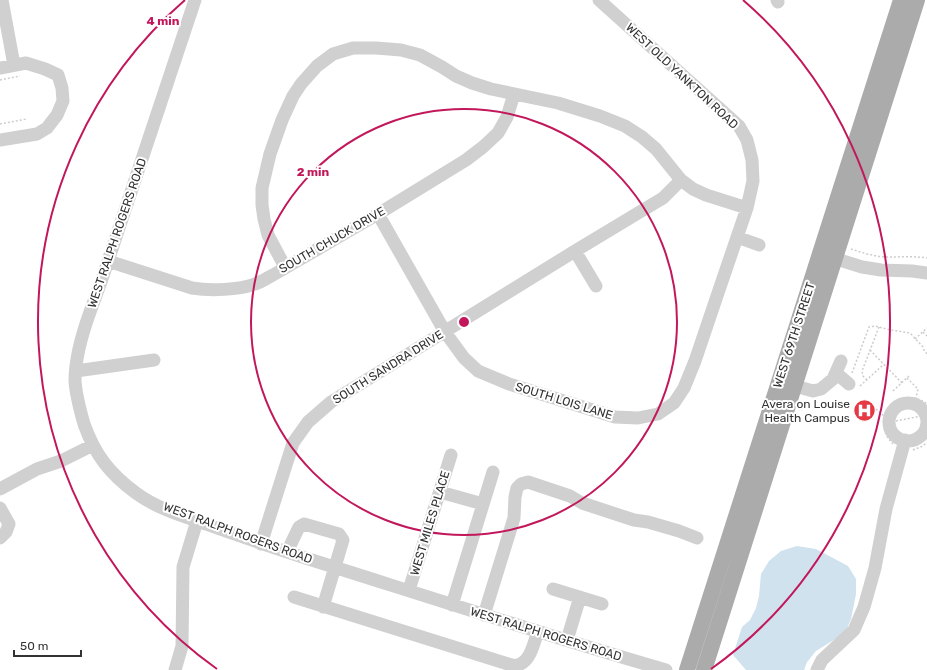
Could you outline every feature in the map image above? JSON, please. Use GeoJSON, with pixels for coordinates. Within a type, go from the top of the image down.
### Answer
{"type":"FeatureCollection","features":[{"type":"Feature","properties":{"kind":"main road","name":"WEST 69TH STREET"},"geometry":{"type":"LineString","coordinates":[[704,670],[795,386],[828,257],[901,0]]}},
{"type":"Feature","properties":{"kind":"main road","name":"WEST 69TH STREET"},"geometry":{"type":"LineString","coordinates":[[687,670],[917,0]]}},
{"type":"Feature","properties":{"kind":"street"},"geometry":{"type":"LineString","coordinates":[[2,0],[17,71]]}},
{"type":"Feature","properties":{"kind":"street","name":"WEST RALPH ROGERS ROAD"},"geometry":{"type":"LineString","coordinates":[[195,0],[82,336],[77,360],[75,381],[77,399],[82,417],[97,453],[109,469],[137,494],[196,521],[261,544],[409,590],[452,605],[666,670]]}},
{"type":"Feature","properties":{"kind":"street","name":"WEST OLD YANKTON ROAD"},"geometry":{"type":"LineString","coordinates":[[599,0],[738,126],[747,140],[752,160],[753,181],[747,208]]}},
{"type":"Feature","properties":{"kind":"street"},"geometry":{"type":"LineString","coordinates":[[285,267],[268,235],[262,205],[262,188],[270,154],[282,120],[293,96],[301,84],[317,66],[333,54],[353,48],[401,50],[420,55],[456,76],[472,83],[491,89],[558,104],[600,116],[625,126],[642,137],[656,149],[681,180],[693,189],[706,195],[747,208]]}},
{"type":"Feature","properties":{"kind":"street"},"geometry":{"type":"LineString","coordinates":[[0,140],[37,134],[47,128],[57,115],[63,101],[62,88],[58,75],[26,63],[17,71]]}},
{"type":"Feature","properties":{"kind":"street"},"geometry":{"type":"LineString","coordinates":[[0,68],[17,71]]}},
{"type":"Feature","properties":{"kind":"street","name":"SOUTH CHUCK DRIVE"},"geometry":{"type":"LineString","coordinates":[[108,261],[192,288],[204,290],[236,288],[255,284],[378,214],[466,160],[498,133],[507,117],[514,94]]}},
{"type":"Feature","properties":{"kind":"street","name":"SOUTH SANDRA DRIVE"},"geometry":{"type":"LineString","coordinates":[[261,544],[293,443],[308,422],[331,402],[663,198],[681,180]]}},
{"type":"Feature","properties":{"kind":"street","name":"SOUTH LOIS LANE"},"geometry":{"type":"LineString","coordinates":[[378,214],[445,332],[464,358],[478,371],[509,384],[615,417],[638,418],[658,414],[674,404],[684,388],[695,361],[747,208]]}},
{"type":"Feature","properties":{"kind":"street"},"geometry":{"type":"LineString","coordinates":[[737,238],[759,245]]}},
{"type":"Feature","properties":{"kind":"street"},"geometry":{"type":"LineString","coordinates":[[575,251],[596,286]]}},
{"type":"Feature","properties":{"kind":"street"},"geometry":{"type":"LineString","coordinates":[[828,257],[862,267],[881,270],[927,273]]}},
{"type":"Feature","properties":{"kind":"street"},"geometry":{"type":"LineString","coordinates":[[76,371],[154,360]]}},
{"type":"Feature","properties":{"kind":"street"},"geometry":{"type":"LineString","coordinates":[[795,386],[813,391],[821,389],[833,379],[838,367],[853,382]]}},
{"type":"Feature","properties":{"kind":"street"},"geometry":{"type":"LineString","coordinates":[[817,670],[822,660],[854,630],[864,607],[875,568],[886,509],[905,440]]}},
{"type":"Feature","properties":{"kind":"street"},"geometry":{"type":"LineString","coordinates":[[0,489],[37,469],[61,461],[93,445]]}},
{"type":"Feature","properties":{"kind":"street","name":"WEST MILES PLACE"},"geometry":{"type":"LineString","coordinates":[[409,590],[451,455]]}},
{"type":"Feature","properties":{"kind":"street"},"geometry":{"type":"LineString","coordinates":[[452,605],[493,472]]}},
{"type":"Feature","properties":{"kind":"street"},"geometry":{"type":"LineString","coordinates":[[484,615],[514,518],[515,496],[521,484],[528,482],[570,496],[582,503],[634,520],[648,522],[679,531],[696,538]]}},
{"type":"Feature","properties":{"kind":"street"},"geometry":{"type":"LineString","coordinates":[[440,492],[483,504]]}},
{"type":"Feature","properties":{"kind":"street"},"geometry":{"type":"LineString","coordinates":[[0,508],[9,524],[6,532],[0,538]]}},
{"type":"Feature","properties":{"kind":"street"},"geometry":{"type":"LineString","coordinates":[[174,670],[182,646],[183,566],[196,521]]}},
{"type":"Feature","properties":{"kind":"street"},"geometry":{"type":"LineString","coordinates":[[287,552],[299,527],[304,524],[339,534],[343,540],[323,607]]}},
{"type":"Feature","properties":{"kind":"street"},"geometry":{"type":"LineString","coordinates":[[553,589],[602,604]]}},
{"type":"Feature","properties":{"kind":"street"},"geometry":{"type":"LineString","coordinates":[[294,597],[517,666],[524,662],[529,656],[538,631]]}},
{"type":"Feature","properties":{"kind":"street"},"geometry":{"type":"LineString","coordinates":[[567,640],[580,597]]}},
{"type":"Feature","properties":{"kind":"path"},"geometry":{"type":"LineString","coordinates":[[0,80],[17,71]]}},
{"type":"Feature","properties":{"kind":"path"},"geometry":{"type":"LineString","coordinates":[[0,124],[27,119]]}},
{"type":"Feature","properties":{"kind":"path"},"geometry":{"type":"LineString","coordinates":[[849,248],[861,253],[874,255],[927,258]]}},
{"type":"Feature","properties":{"kind":"path"},"geometry":{"type":"LineString","coordinates":[[884,364],[866,380],[853,382],[869,327],[875,326],[910,333],[923,347],[927,354]]}},
{"type":"Feature","properties":{"kind":"path"},"geometry":{"type":"LineString","coordinates":[[866,380],[862,371],[879,327]]}},
{"type":"Feature","properties":{"kind":"path"},"geometry":{"type":"LineString","coordinates":[[916,339],[927,328]]}},
{"type":"Feature","properties":{"kind":"path"},"geometry":{"type":"LineString","coordinates":[[923,332],[927,336]]}},
{"type":"Feature","properties":{"kind":"path"},"geometry":{"type":"LineString","coordinates":[[870,350],[902,383]]}},
{"type":"Feature","properties":{"kind":"path"},"geometry":{"type":"LineString","coordinates":[[893,391],[910,375]]}},
{"type":"Feature","properties":{"kind":"path"},"geometry":{"type":"LineString","coordinates":[[907,378],[918,389]]}},
{"type":"Feature","properties":{"kind":"path"},"geometry":{"type":"LineString","coordinates":[[916,398],[918,389],[921,387]]}},
{"type":"Feature","properties":{"kind":"path"},"geometry":{"type":"LineString","coordinates":[[894,449],[884,429],[884,416],[890,406],[901,398],[908,397],[916,398],[927,404]]}},
{"type":"Feature","properties":{"kind":"path"},"geometry":{"type":"LineString","coordinates":[[876,409],[884,416]]}},
{"type":"Feature","properties":{"kind":"path"},"geometry":{"type":"LineString","coordinates":[[896,421],[921,416]]}},
{"type":"Feature","properties":{"kind":"water"},"geometry":{"type":"Polygon","coordinates":[[[797,546],[816,549],[848,566],[856,579],[856,594],[851,619],[845,633],[816,651],[807,662],[804,670],[746,670],[733,655],[742,627],[750,620],[756,608],[759,596],[761,574],[769,561],[781,551],[797,546]]]}},
{"type":"Feature","properties":{"kind":"place","name":"Avera on Louise Health Campus"},"geometry":{"type":"Point","coordinates":[865,411]}}]}
